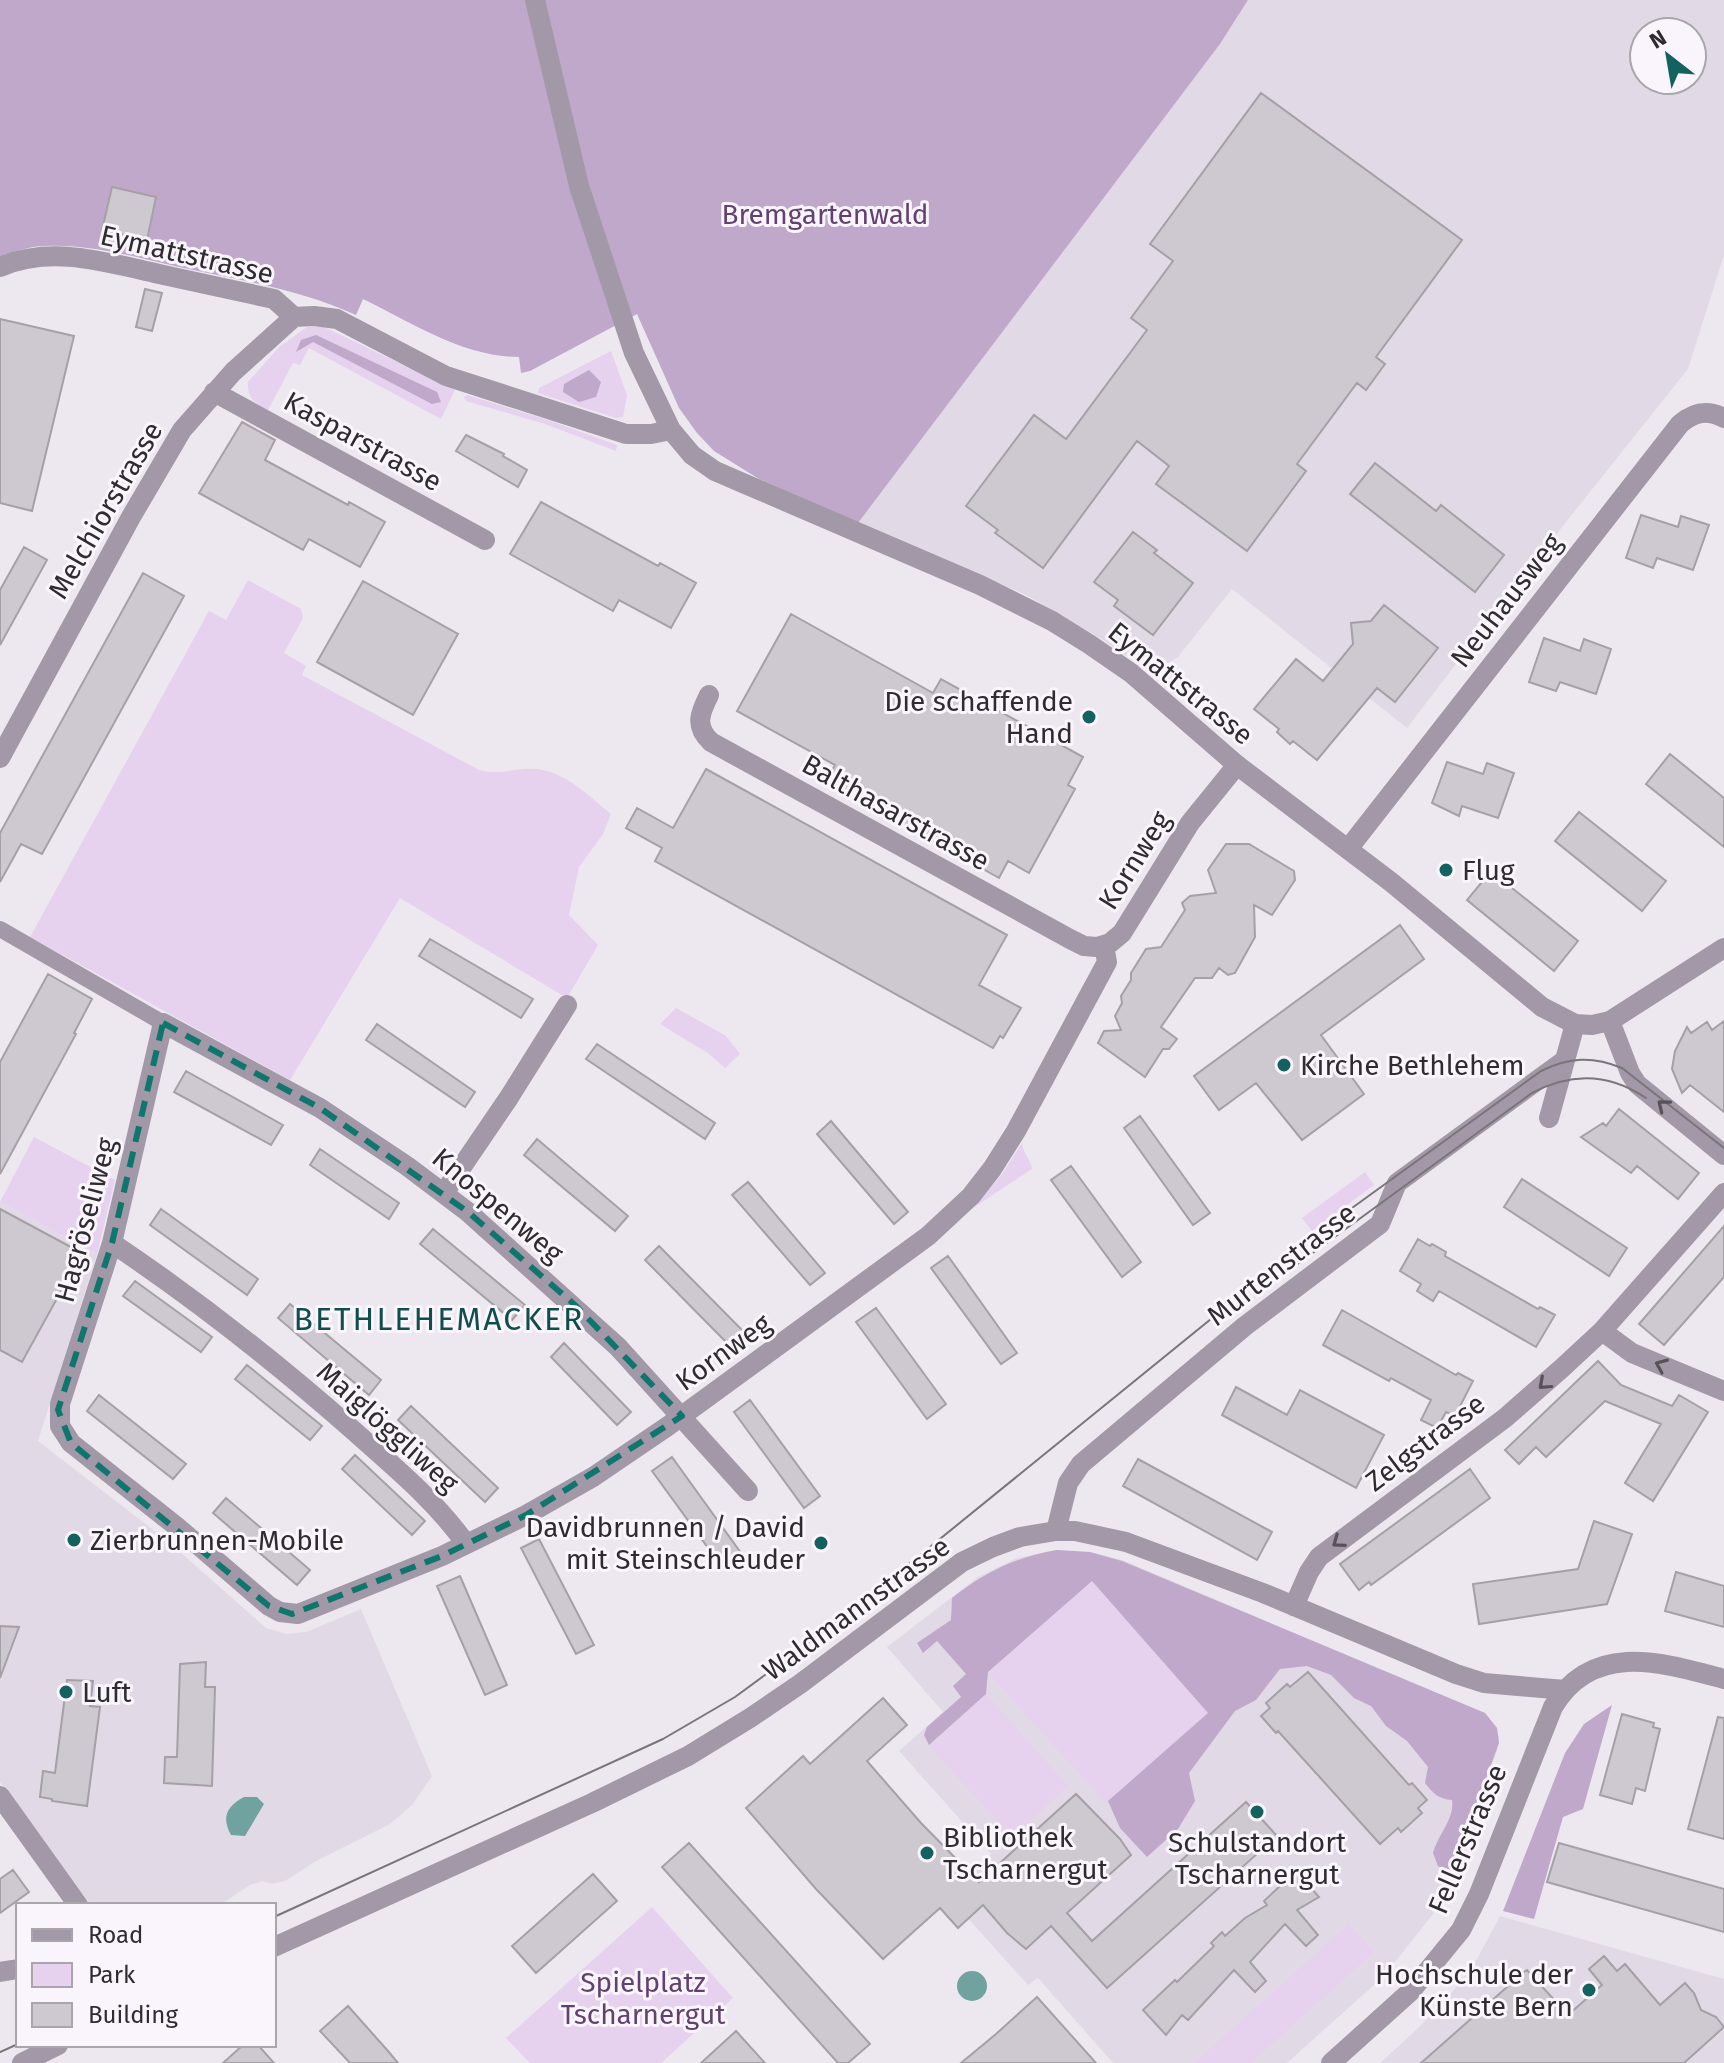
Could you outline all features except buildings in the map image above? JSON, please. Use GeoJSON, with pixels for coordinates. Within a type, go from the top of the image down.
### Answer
{"type":"FeatureCollection","features":[{"type":"Feature","properties":{"kind":"street","name":"Eymattstrasse"},"geometry":{"type":"LineString","coordinates":[[535,0],[568,147],[634,353],[671,430],[692,455],[715,471],[980,585],[1052,621],[1131,673],[1237,765],[1348,849],[1542,1007],[1575,1024]]}},
{"type":"Feature","properties":{"kind":"street","name":"Eymattstrasse"},"geometry":{"type":"LineString","coordinates":[[0,267],[36,256],[86,258],[274,299],[294,317],[337,319],[446,376],[626,434],[671,430]]}},
{"type":"Feature","properties":{"kind":"street","name":"Melchiorstrasse"},"geometry":{"type":"LineString","coordinates":[[0,758],[182,430],[214,392],[294,317]]}},
{"type":"Feature","properties":{"kind":"street","name":"Kasparstrasse"},"geometry":{"type":"LineString","coordinates":[[214,392],[485,540]]}},
{"type":"Feature","properties":{"kind":"street","name":"Neuhausweg"},"geometry":{"type":"LineString","coordinates":[[1348,849],[1680,424],[1692,415],[1704,412],[1724,418]]}},
{"type":"Feature","properties":{"kind":"street","name":"Balthasarstrasse"},"geometry":{"type":"LineString","coordinates":[[709,695],[699,722],[701,730],[711,742],[1070,939],[1084,946],[1104,946]]}},
{"type":"Feature","properties":{"kind":"street","name":"Kornweg"},"geometry":{"type":"LineString","coordinates":[[61,1431],[71,1443],[280,1612],[306,1612],[466,1544],[593,1477],[682,1416],[928,1236],[971,1196],[1016,1131],[1107,962],[1104,946],[1127,927],[1190,823],[1237,765]]}},
{"type":"Feature","properties":{"kind":"street"},"geometry":{"type":"LineString","coordinates":[[0,929],[163,1023]]}},
{"type":"Feature","properties":{"kind":"street"},"geometry":{"type":"LineString","coordinates":[[1549,1118],[1575,1024],[1592,1025],[1610,1021],[1724,948]]}},
{"type":"Feature","properties":{"kind":"street"},"geometry":{"type":"LineString","coordinates":[[444,1193],[567,1005]]}},
{"type":"Feature","properties":{"kind":"street"},"geometry":{"type":"LineString","coordinates":[[1610,1021],[1637,1084],[1724,1155]]}},
{"type":"Feature","properties":{"kind":"street","name":"Knospenweg"},"geometry":{"type":"LineString","coordinates":[[163,1023],[320,1108],[444,1193],[576,1306],[618,1347],[748,1491]]}},
{"type":"Feature","properties":{"kind":"street","name":"Hagröseliweg"},"geometry":{"type":"LineString","coordinates":[[61,1431],[58,1417],[60,1404],[112,1243],[163,1023]]}},
{"type":"Feature","properties":{"kind":"street","name":"Murtenstrasse"},"geometry":{"type":"LineString","coordinates":[[1056,1531],[1068,1483],[1081,1464],[1252,1320],[1380,1224],[1397,1183],[1565,1060]]}},
{"type":"Feature","properties":{"kind":"street","name":"Zelgstrasse"},"geometry":{"type":"LineString","coordinates":[[1294,1606],[1309,1572],[1325,1551],[1505,1418],[1602,1331],[1724,1193]]}},
{"type":"Feature","properties":{"kind":"street","name":"Maiglöggliweg"},"geometry":{"type":"LineString","coordinates":[[112,1243],[208,1313],[328,1408],[409,1479],[447,1517],[466,1544]]}},
{"type":"Feature","properties":{"kind":"street"},"geometry":{"type":"LineString","coordinates":[[1602,1331],[1632,1353],[1724,1391]]}},
{"type":"Feature","properties":{"kind":"street","name":"Waldmannstrasse"},"geometry":{"type":"LineString","coordinates":[[276,1946],[579,1809],[688,1756],[800,1684],[962,1562],[1007,1541],[1056,1531],[1093,1534],[1126,1542],[1484,1683],[1565,1690]]}},
{"type":"Feature","properties":{"kind":"street"},"geometry":{"type":"LineString","coordinates":[[1565,1690],[1579,1678],[1596,1670],[1638,1660],[1661,1662],[1724,1679]]}},
{"type":"Feature","properties":{"kind":"street","name":"Fellerstrasse"},"geometry":{"type":"LineString","coordinates":[[1331,2063],[1411,1991],[1461,1930],[1478,1897],[1553,1707],[1565,1690]]}},
{"type":"Feature","properties":{"kind":"street"},"geometry":{"type":"LineString","coordinates":[[0,1796],[77,1903]]}},
{"type":"Feature","properties":{"kind":"street"},"geometry":{"type":"LineString","coordinates":[[22,2063],[54,2047]]}},
{"type":"Feature","properties":{"kind":"highlighted area"},"geometry":{"type":"Polygon","coordinates":[[[163,1023],[320,1108],[468,1212],[576,1306],[682,1416],[526,1515],[442,1556],[292,1614],[269,1606],[71,1443],[58,1410],[112,1243],[163,1023]]]}},
{"type":"Feature","properties":{"kind":"shaded area"},"geometry":{"type":"Polygon","coordinates":[[[1248,0],[1724,0],[1724,255],[1688,369],[1407,728],[1232,589],[1178,657],[1164,666],[1149,667],[1137,663],[1026,595],[858,523],[1220,44],[1248,0]]]}},
{"type":"Feature","properties":{"kind":"shaded area"},"geometry":{"type":"Polygon","coordinates":[[[0,1202],[97,1254],[38,1441],[169,1542],[266,1628],[287,1634],[306,1632],[361,1609],[432,1776],[412,1805],[390,1824],[316,1861],[285,1881],[272,1884],[262,1881],[250,1885],[223,1903],[90,1903],[0,1782],[0,1202]]]}},
{"type":"Feature","properties":{"kind":"shaded area","name":"Schulstandort Tscharnergut"},"geometry":{"type":"Polygon","coordinates":[[[1057,1550],[1090,1552],[1122,1560],[1485,1713],[1497,1728],[1497,1751],[1433,1914],[1384,1976],[1287,2063],[1113,2063],[1038,1978],[1028,1985],[947,1895],[991,1854],[899,1751],[943,1712],[887,1647],[978,1577],[1017,1558],[1057,1550]]]}},
{"type":"Feature","properties":{"kind":"shaded area"},"geometry":{"type":"Polygon","coordinates":[[[244,1797],[257,1797],[264,1804],[245,1836],[231,1835],[226,1823],[227,1813],[233,1804],[244,1797]]]}},
{"type":"Feature","properties":{"kind":"shaded area","name":"Hochschule der Künste Bern"},"geometry":{"type":"Polygon","coordinates":[[[1500,1916],[1724,1979],[1724,2063],[1380,2063],[1449,1996],[1476,1961],[1500,1916]]]}},
{"type":"Feature","properties":{"kind":"shaded area"},"geometry":{"type":"Polygon","coordinates":[[[972,1971],[983,1975],[987,1986],[983,1997],[972,2001],[961,1997],[957,1986],[961,1975],[972,1971]]]}},
{"type":"Feature","properties":{"kind":"green space","name":"Bremgartenwald"},"geometry":{"type":"Polygon","coordinates":[[[0,0],[1248,0],[1220,44],[858,523],[759,479],[714,451],[679,408],[637,314],[521,373],[519,357],[458,345],[363,299],[356,315],[313,298],[269,286],[130,255],[79,247],[40,246],[19,250],[4,255],[0,270],[0,0]]]}},
{"type":"Feature","properties":{"kind":"green space"},"geometry":{"type":"Polygon","coordinates":[[[307,327],[324,327],[455,390],[441,419],[309,348],[300,365],[293,363],[268,410],[259,405],[250,396],[248,382],[279,347],[307,327]]]}},
{"type":"Feature","properties":{"kind":"green space"},"geometry":{"type":"Polygon","coordinates":[[[316,335],[437,392],[441,402],[432,404],[313,342],[296,352],[301,340],[316,335]]]}},
{"type":"Feature","properties":{"kind":"green space"},"geometry":{"type":"Polygon","coordinates":[[[611,351],[627,395],[623,417],[616,418],[538,393],[539,388],[611,351]]]}},
{"type":"Feature","properties":{"kind":"green space"},"geometry":{"type":"Polygon","coordinates":[[[589,370],[601,382],[596,397],[579,402],[563,392],[564,384],[589,370]]]}},
{"type":"Feature","properties":{"kind":"green space"},"geometry":{"type":"Polygon","coordinates":[[[467,395],[617,445],[616,451],[545,424],[466,401],[464,397],[467,395]]]}},
{"type":"Feature","properties":{"kind":"green space"},"geometry":{"type":"Polygon","coordinates":[[[248,580],[301,609],[303,618],[284,653],[306,666],[302,675],[479,770],[547,771],[576,786],[611,814],[603,834],[579,867],[569,915],[598,945],[567,998],[400,898],[290,1080],[30,937],[209,611],[226,620],[248,580]]]}},
{"type":"Feature","properties":{"kind":"green space"},"geometry":{"type":"Polygon","coordinates":[[[676,1008],[726,1036],[740,1054],[725,1068],[709,1054],[660,1024],[676,1008]]]}},
{"type":"Feature","properties":{"kind":"green space"},"geometry":{"type":"Polygon","coordinates":[[[34,1137],[115,1180],[97,1254],[0,1202],[34,1137]]]}},
{"type":"Feature","properties":{"kind":"green space"},"geometry":{"type":"Polygon","coordinates":[[[1022,1143],[1032,1169],[973,1208],[1000,1177],[1022,1143]]]}},
{"type":"Feature","properties":{"kind":"green space"},"geometry":{"type":"Polygon","coordinates":[[[1365,1172],[1374,1185],[1312,1231],[1302,1218],[1365,1172]]]}},
{"type":"Feature","properties":{"kind":"green space"},"geometry":{"type":"Polygon","coordinates":[[[1057,1550],[1090,1552],[1122,1561],[1485,1713],[1497,1728],[1499,1743],[1451,1874],[1438,1866],[1433,1853],[1449,1820],[1452,1800],[1433,1793],[1425,1783],[1428,1767],[1407,1741],[1386,1726],[1371,1706],[1354,1698],[1331,1675],[1307,1666],[1280,1669],[1256,1700],[1235,1711],[1189,1773],[1195,1801],[1178,1829],[1147,1857],[1120,1828],[1108,1801],[1208,1713],[1092,1581],[988,1672],[986,1694],[929,1745],[924,1735],[927,1727],[961,1697],[953,1686],[966,1674],[937,1641],[923,1653],[917,1643],[951,1620],[952,1598],[977,1581],[1014,1561],[1057,1550]]]}},
{"type":"Feature","properties":{"kind":"green space"},"geometry":{"type":"Polygon","coordinates":[[[1092,1581],[1208,1713],[1106,1803],[988,1673],[1092,1581]]]}},
{"type":"Feature","properties":{"kind":"green space"},"geometry":{"type":"Polygon","coordinates":[[[986,1694],[1068,1786],[1012,1837],[929,1746],[986,1694]]]}},
{"type":"Feature","properties":{"kind":"green space"},"geometry":{"type":"Polygon","coordinates":[[[1612,1705],[1583,1809],[1563,1817],[1534,1919],[1503,1911],[1565,1753],[1584,1724],[1612,1705]]]}},
{"type":"Feature","properties":{"kind":"green space","name":"Spielplatz Tscharnergut"},"geometry":{"type":"Polygon","coordinates":[[[652,1907],[733,1998],[661,2063],[530,2063],[506,2038],[652,1907]]]}},
{"type":"Feature","properties":{"kind":"green space"},"geometry":{"type":"Polygon","coordinates":[[[1349,1924],[1374,1952],[1251,2063],[1194,2063],[1349,1924]]]}},
{"type":"Feature","properties":{"kind":"tram line"},"geometry":{"type":"LineString","coordinates":[[276,1916],[663,1739],[735,1697],[845,1616],[1312,1237],[1541,1071],[1561,1063],[1581,1060],[1601,1061],[1622,1068],[1724,1148]]}},
{"type":"Feature","properties":{"kind":"tram line"},"geometry":{"type":"LineString","coordinates":[[1288,1271],[1532,1093],[1561,1081],[1590,1078],[1618,1084],[1646,1098]]}},
{"type":"Feature","properties":{"kind":"tram line"},"geometry":{"type":"LineString","coordinates":[[0,2052],[16,2045]]}},
{"type":"Feature","properties":{"kind":"place","name":"Die schaffende Hand"},"geometry":{"type":"Point","coordinates":[1089,717]}},
{"type":"Feature","properties":{"kind":"place","name":"Flug"},"geometry":{"type":"Point","coordinates":[1446,870]}},
{"type":"Feature","properties":{"kind":"place","name":"Kirche Bethlehem"},"geometry":{"type":"Point","coordinates":[1284,1065]}},
{"type":"Feature","properties":{"kind":"place","name":"Zierbrunnen-Mobile"},"geometry":{"type":"Point","coordinates":[74,1540]}},
{"type":"Feature","properties":{"kind":"place","name":"Davidbrunnen / David mit Steinschleuder"},"geometry":{"type":"Point","coordinates":[821,1543]}},
{"type":"Feature","properties":{"kind":"place","name":"Luft"},"geometry":{"type":"Point","coordinates":[66,1692]}},
{"type":"Feature","properties":{"kind":"place","name":"Schulstandort Tscharnergut"},"geometry":{"type":"Point","coordinates":[1257,1812]}},
{"type":"Feature","properties":{"kind":"place","name":"Bibliothek Tscharnergut"},"geometry":{"type":"Point","coordinates":[927,1853]}},
{"type":"Feature","properties":{"kind":"place","name":"Hochschule der Künste Bern"},"geometry":{"type":"Point","coordinates":[1589,1990]}},
{"type":"Feature","properties":{"kind":"district","name":"BETHLEHEMACKER"},"geometry":{"type":"Point","coordinates":[439,1319]}}]}
